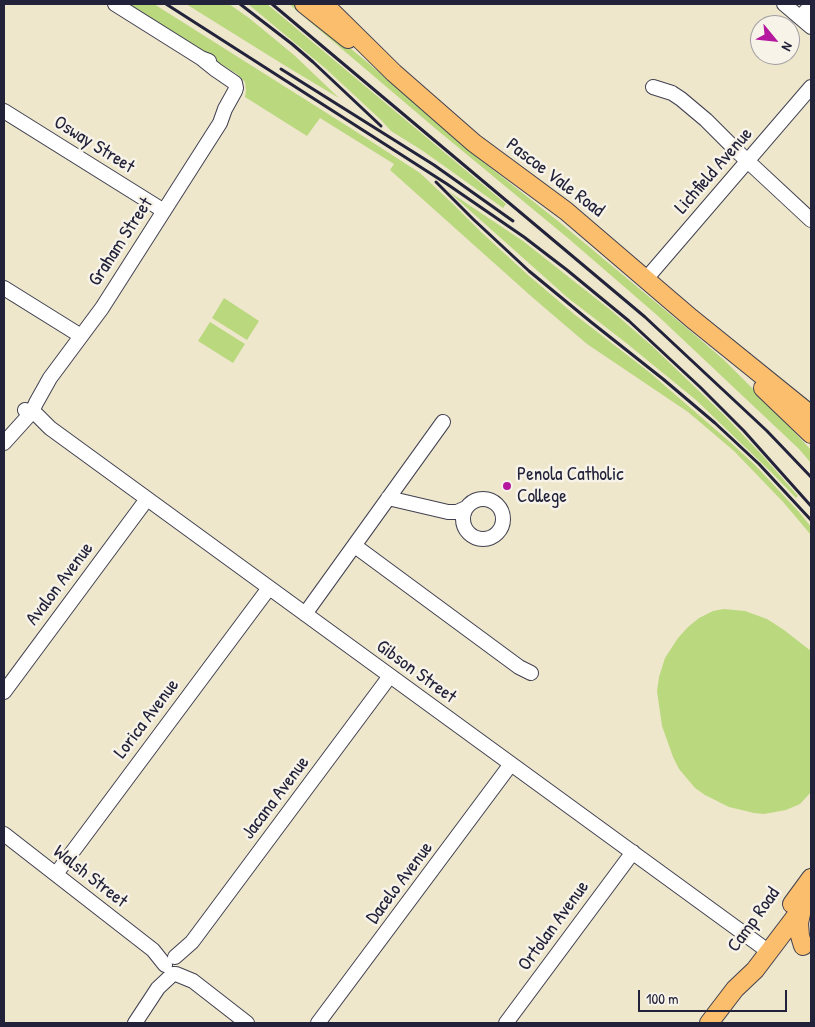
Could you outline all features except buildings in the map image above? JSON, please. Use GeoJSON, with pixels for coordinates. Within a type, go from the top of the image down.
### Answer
{"type":"FeatureCollection","features":[{"type":"Feature","properties":{"kind":"main road","name":"Pascoe Vale Road"},"geometry":{"type":"LineString","coordinates":[[304,4],[332,11],[394,72],[474,143],[566,211],[691,318],[803,417],[811,434]]}},
{"type":"Feature","properties":{"kind":"main road"},"geometry":{"type":"LineString","coordinates":[[803,417],[811,439]]}},
{"type":"Feature","properties":{"kind":"main road","name":"Camp Road"},"geometry":{"type":"LineString","coordinates":[[709,1023],[735,989],[755,970],[765,948],[811,878]]}},
{"type":"Feature","properties":{"kind":"main road"},"geometry":{"type":"LineString","coordinates":[[807,901],[800,915],[799,923],[800,936],[807,949]]}},
{"type":"Feature","properties":{"kind":"main road","name":"Camp Road"},"geometry":{"type":"LineString","coordinates":[[765,948],[807,901]]}},
{"type":"Feature","properties":{"kind":"main road"},"geometry":{"type":"LineString","coordinates":[[765,948],[789,942],[807,949]]}},
{"type":"Feature","properties":{"kind":"street","name":"Graham Street"},"geometry":{"type":"LineString","coordinates":[[4,443],[29,413],[35,392],[50,378],[102,308],[220,123],[236,88],[235,83],[201,58],[115,4]]}},
{"type":"Feature","properties":{"kind":"street"},"geometry":{"type":"LineString","coordinates":[[784,4],[797,15]]}},
{"type":"Feature","properties":{"kind":"street"},"geometry":{"type":"LineString","coordinates":[[811,6],[800,18],[811,27]]}},
{"type":"Feature","properties":{"kind":"street"},"geometry":{"type":"LineString","coordinates":[[653,86],[672,93],[706,120],[811,220]]}},
{"type":"Feature","properties":{"kind":"street","name":"Lichfield Avenue"},"geometry":{"type":"LineString","coordinates":[[646,279],[811,87]]}},
{"type":"Feature","properties":{"kind":"street","name":"Osway Street"},"geometry":{"type":"LineString","coordinates":[[4,111],[164,211]]}},
{"type":"Feature","properties":{"kind":"street"},"geometry":{"type":"LineString","coordinates":[[4,288],[81,336]]}},
{"type":"Feature","properties":{"kind":"street","name":"Graham Street"},"geometry":{"type":"LineString","coordinates":[[4,434],[12,424],[29,413]]}},
{"type":"Feature","properties":{"kind":"street","name":"Gibson Street"},"geometry":{"type":"LineString","coordinates":[[29,413],[34,420],[50,428],[765,948]]}},
{"type":"Feature","properties":{"kind":"street"},"geometry":{"type":"LineString","coordinates":[[305,614],[444,422]]}},
{"type":"Feature","properties":{"kind":"street"},"geometry":{"type":"LineString","coordinates":[[388,498],[448,512],[457,512],[476,500],[489,500],[500,508],[503,514],[503,521],[498,533],[492,537],[480,539],[469,533],[448,512]]}},
{"type":"Feature","properties":{"kind":"street","name":"Avalon Avenue"},"geometry":{"type":"LineString","coordinates":[[4,692],[147,499]]}},
{"type":"Feature","properties":{"kind":"street"},"geometry":{"type":"LineString","coordinates":[[465,528],[463,516],[466,508]]}},
{"type":"Feature","properties":{"kind":"street"},"geometry":{"type":"LineString","coordinates":[[355,546],[519,668],[531,673]]}},
{"type":"Feature","properties":{"kind":"street","name":"Lorica Avenue"},"geometry":{"type":"LineString","coordinates":[[56,874],[269,588]]}},
{"type":"Feature","properties":{"kind":"street","name":"Jacana Avenue"},"geometry":{"type":"LineString","coordinates":[[135,1023],[174,966],[390,676]]}},
{"type":"Feature","properties":{"kind":"street","name":"Dacelo Avenue"},"geometry":{"type":"LineString","coordinates":[[318,1023],[511,764]]}},
{"type":"Feature","properties":{"kind":"street","name":"Walsh Street"},"geometry":{"type":"LineString","coordinates":[[4,834],[247,1023]]}},
{"type":"Feature","properties":{"kind":"street","name":"Ortolan Avenue"},"geometry":{"type":"LineString","coordinates":[[506,1023],[633,852]]}},
{"type":"Feature","properties":{"kind":"green space"},"geometry":{"type":"Polygon","coordinates":[[[125,4],[154,4],[420,173],[528,275],[574,314],[649,372],[755,465],[811,527],[811,535],[784,503],[734,451],[688,412],[587,344],[390,170],[394,164],[320,118],[307,136],[245,97],[245,82],[237,74],[125,4]]]}},
{"type":"Feature","properties":{"kind":"green space"},"geometry":{"type":"Polygon","coordinates":[[[186,4],[229,4],[294,55],[339,98],[284,65],[186,4]]]}},
{"type":"Feature","properties":{"kind":"green space"},"geometry":{"type":"Polygon","coordinates":[[[248,4],[267,4],[506,204],[503,208],[423,151],[391,131],[325,68],[248,4]]]}},
{"type":"Feature","properties":{"kind":"green space"},"geometry":{"type":"Polygon","coordinates":[[[289,4],[296,4],[367,62],[468,150],[558,221],[724,360],[811,450],[811,463],[799,449],[658,316],[289,4]]]}},
{"type":"Feature","properties":{"kind":"green space"},"geometry":{"type":"Polygon","coordinates":[[[448,191],[523,241],[613,312],[652,346],[723,414],[798,496],[796,498],[696,400],[568,298],[448,191]]]}},
{"type":"Feature","properties":{"kind":"green space"},"geometry":{"type":"Polygon","coordinates":[[[224,298],[259,321],[247,340],[212,318],[224,298]]]}},
{"type":"Feature","properties":{"kind":"green space"},"geometry":{"type":"Polygon","coordinates":[[[210,322],[245,344],[233,363],[198,341],[210,322]]]}},
{"type":"Feature","properties":{"kind":"green space"},"geometry":{"type":"Polygon","coordinates":[[[724,609],[745,611],[767,619],[811,651],[811,792],[800,804],[786,810],[764,814],[754,813],[729,807],[705,795],[695,788],[679,769],[662,726],[657,691],[665,658],[688,627],[699,618],[713,611],[724,609]]]}},
{"type":"Feature","properties":{"kind":"railway"},"geometry":{"type":"LineString","coordinates":[[166,4],[447,184],[524,237],[567,270],[629,321],[700,387],[744,431],[811,506]]}},
{"type":"Feature","properties":{"kind":"railway"},"geometry":{"type":"LineString","coordinates":[[240,4],[313,62],[381,126]]}},
{"type":"Feature","properties":{"kind":"railway"},"geometry":{"type":"LineString","coordinates":[[272,4],[645,317],[767,431],[811,477]]}},
{"type":"Feature","properties":{"kind":"railway"},"geometry":{"type":"LineString","coordinates":[[281,69],[434,165],[513,221]]}},
{"type":"Feature","properties":{"kind":"railway"},"geometry":{"type":"LineString","coordinates":[[436,182],[529,271],[715,423],[759,464],[811,520]]}},
{"type":"Feature","properties":{"kind":"place","name":"Penola Catholic College"},"geometry":{"type":"Point","coordinates":[507,486]}}]}
